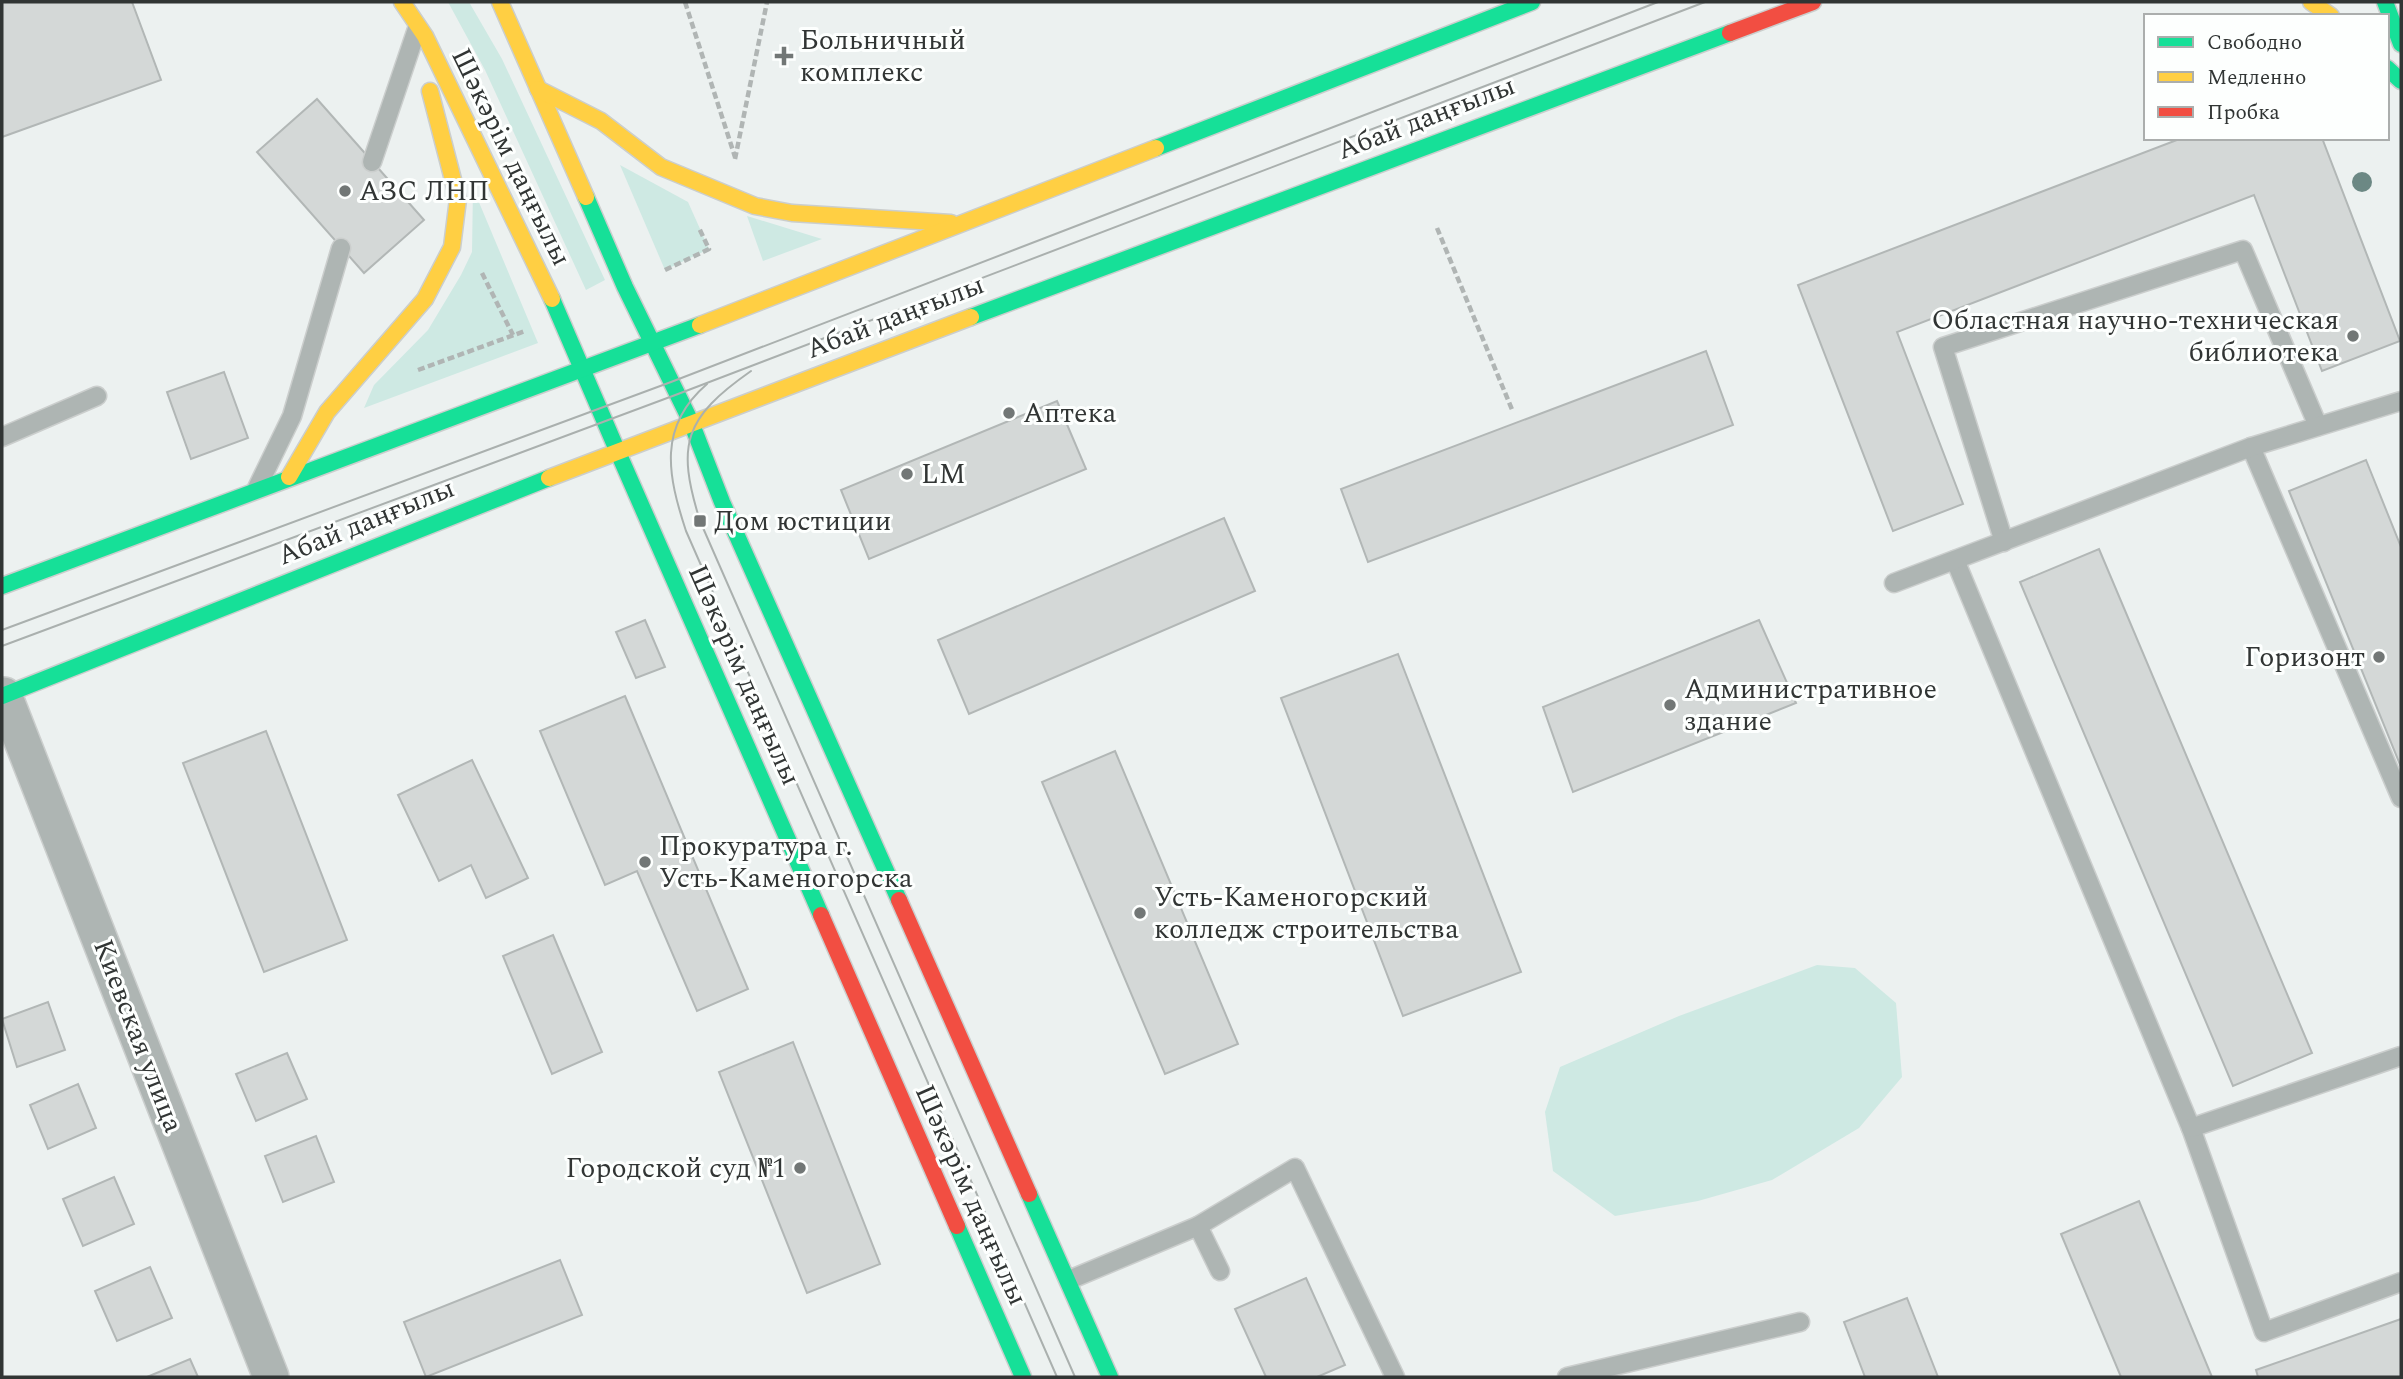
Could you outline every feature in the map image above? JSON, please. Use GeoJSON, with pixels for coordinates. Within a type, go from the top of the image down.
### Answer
{"type":"FeatureCollection","features":[{"type":"Feature","properties":{"kind":"main road","name":"Шәкәрім даңғылы"},"geometry":{"type":"LineString","coordinates":[[402,2],[418,26],[560,316],[1023,1377]]}},
{"type":"Feature","properties":{"kind":"main road","name":"Шәкәрім даңғылы"},"geometry":{"type":"LineString","coordinates":[[500,2],[691,422],[722,502],[1110,1377]]}},
{"type":"Feature","properties":{"kind":"main road"},"geometry":{"type":"LineString","coordinates":[[2,586],[653,343],[1532,2]]}},
{"type":"Feature","properties":{"kind":"main road","name":"Абай даңғылы"},"geometry":{"type":"LineString","coordinates":[[3,695],[617,450],[1812,2]]}},
{"type":"Feature","properties":{"kind":"main road"},"geometry":{"type":"LineString","coordinates":[[2311,2],[2328,14]]}},
{"type":"Feature","properties":{"kind":"main road"},"geometry":{"type":"LineString","coordinates":[[2385,2],[2401,44]]}},
{"type":"Feature","properties":{"kind":"main road"},"geometry":{"type":"LineString","coordinates":[[289,477],[326,413],[419,310],[437,282],[451,251],[458,214],[455,178],[430,105],[430,80],[436,62]]}},
{"type":"Feature","properties":{"kind":"main road"},"geometry":{"type":"LineString","coordinates":[[538,89],[601,121],[661,167],[755,206],[792,213],[961,223]]}},
{"type":"Feature","properties":{"kind":"street","name":"Киевская улица"},"geometry":{"type":"LineString","coordinates":[[3,695],[271,1377]]}},
{"type":"Feature","properties":{"kind":"lane"},"geometry":{"type":"LineString","coordinates":[[372,162],[418,26]]}},
{"type":"Feature","properties":{"kind":"lane"},"geometry":{"type":"LineString","coordinates":[[255,491],[292,416],[341,248]]}},
{"type":"Feature","properties":{"kind":"lane"},"geometry":{"type":"LineString","coordinates":[[2004,541],[1944,347],[2243,250],[2318,426]]}},
{"type":"Feature","properties":{"kind":"lane"},"geometry":{"type":"LineString","coordinates":[[2,437],[97,396]]}},
{"type":"Feature","properties":{"kind":"lane"},"geometry":{"type":"LineString","coordinates":[[1894,583],[2251,447],[2401,401]]}},
{"type":"Feature","properties":{"kind":"lane"},"geometry":{"type":"LineString","coordinates":[[2251,447],[2401,798]]}},
{"type":"Feature","properties":{"kind":"lane"},"geometry":{"type":"LineString","coordinates":[[1955,560],[2191,1128],[2264,1332],[2401,1282]]}},
{"type":"Feature","properties":{"kind":"lane"},"geometry":{"type":"LineString","coordinates":[[2191,1128],[2401,1056]]}},
{"type":"Feature","properties":{"kind":"lane"},"geometry":{"type":"LineString","coordinates":[[1069,1280],[1198,1226],[1295,1168],[1395,1377]]}},
{"type":"Feature","properties":{"kind":"lane"},"geometry":{"type":"LineString","coordinates":[[1198,1226],[1220,1271]]}},
{"type":"Feature","properties":{"kind":"lane"},"geometry":{"type":"LineString","coordinates":[[1567,1377],[1800,1322]]}},
{"type":"Feature","properties":{"kind":"path"},"geometry":{"type":"LineString","coordinates":[[685,2],[736,158]]}},
{"type":"Feature","properties":{"kind":"path"},"geometry":{"type":"LineString","coordinates":[[735,167],[767,2]]}},
{"type":"Feature","properties":{"kind":"path"},"geometry":{"type":"LineString","coordinates":[[665,270],[709,249],[698,226]]}},
{"type":"Feature","properties":{"kind":"path"},"geometry":{"type":"LineString","coordinates":[[1437,228],[1513,412]]}},
{"type":"Feature","properties":{"kind":"path"},"geometry":{"type":"LineString","coordinates":[[478,264],[513,335]]}},
{"type":"Feature","properties":{"kind":"path"},"geometry":{"type":"LineString","coordinates":[[412,372],[532,328]]}},
{"type":"Feature","properties":{"kind":"green space"},"geometry":{"type":"Polygon","coordinates":[[[448,2],[469,2],[502,59],[605,280],[586,290],[485,70],[448,2]]]}},
{"type":"Feature","properties":{"kind":"green space"},"geometry":{"type":"Polygon","coordinates":[[[620,165],[688,202],[709,249],[665,270],[620,165]]]}},
{"type":"Feature","properties":{"kind":"green space"},"geometry":{"type":"Polygon","coordinates":[[[473,188],[538,343],[364,408],[374,385],[428,330],[461,275],[472,252],[473,188]]]}},
{"type":"Feature","properties":{"kind":"green space"},"geometry":{"type":"Polygon","coordinates":[[[747,216],[822,239],[763,261],[747,216]]]}},
{"type":"Feature","properties":{"kind":"green space"},"geometry":{"type":"Polygon","coordinates":[[[1817,965],[1855,968],[1896,1003],[1902,1077],[1859,1128],[1772,1180],[1698,1201],[1615,1216],[1553,1171],[1545,1112],[1560,1067],[1679,1016],[1817,965]]]}},
{"type":"Feature","properties":{"kind":"building"},"geometry":{"type":"Polygon","coordinates":[[[2,2],[132,2],[161,80],[2,137],[2,2]]]}},
{"type":"Feature","properties":{"kind":"building","name":"АЗС ЛНП"},"geometry":{"type":"Polygon","coordinates":[[[317,99],[424,220],[364,273],[257,152],[317,99]]]}},
{"type":"Feature","properties":{"kind":"building","name":"Областная научно-техническая библиотека"},"geometry":{"type":"Polygon","coordinates":[[[2177,140],[2323,140],[2400,341],[2322,371],[2254,195],[1897,332],[1963,504],[1893,531],[1798,285],[2177,140]]]}},
{"type":"Feature","properties":{"kind":"building"},"geometry":{"type":"Polygon","coordinates":[[[1706,351],[1733,425],[1368,562],[1341,489],[1706,351]]]}},
{"type":"Feature","properties":{"kind":"building"},"geometry":{"type":"Polygon","coordinates":[[[224,372],[248,438],[191,459],[167,392],[224,372]]]}},
{"type":"Feature","properties":{"kind":"building"},"geometry":{"type":"Polygon","coordinates":[[[1057,401],[1086,469],[869,559],[841,490],[1057,401]]]}},
{"type":"Feature","properties":{"kind":"building","name":"Горизонт"},"geometry":{"type":"Polygon","coordinates":[[[2366,460],[2401,547],[2401,767],[2289,491],[2366,460]]]}},
{"type":"Feature","properties":{"kind":"building"},"geometry":{"type":"Polygon","coordinates":[[[1224,518],[1255,591],[969,714],[938,640],[1224,518]]]}},
{"type":"Feature","properties":{"kind":"building"},"geometry":{"type":"Polygon","coordinates":[[[2099,549],[2312,1053],[2233,1086],[2020,582],[2099,549]]]}},
{"type":"Feature","properties":{"kind":"building"},"geometry":{"type":"Polygon","coordinates":[[[645,620],[665,667],[636,678],[616,632],[645,620]]]}},
{"type":"Feature","properties":{"kind":"building","name":"Административное здание"},"geometry":{"type":"Polygon","coordinates":[[[1759,620],[1796,703],[1573,792],[1543,707],[1759,620]]]}},
{"type":"Feature","properties":{"kind":"building"},"geometry":{"type":"Polygon","coordinates":[[[1398,654],[1521,972],[1403,1016],[1281,698],[1398,654]]]}},
{"type":"Feature","properties":{"kind":"building","name":"Прокуратура г. Усть-Каменогорска"},"geometry":{"type":"Polygon","coordinates":[[[625,696],[748,989],[697,1011],[637,871],[605,885],[540,731],[625,696]]]}},
{"type":"Feature","properties":{"kind":"building"},"geometry":{"type":"Polygon","coordinates":[[[266,731],[347,940],[264,972],[183,763],[266,731]]]}},
{"type":"Feature","properties":{"kind":"building","name":"Усть-Каменогорский колледж строительства"},"geometry":{"type":"Polygon","coordinates":[[[1115,751],[1238,1044],[1165,1074],[1042,782],[1115,751]]]}},
{"type":"Feature","properties":{"kind":"building"},"geometry":{"type":"Polygon","coordinates":[[[472,760],[528,878],[486,898],[471,865],[439,881],[398,795],[472,760]]]}},
{"type":"Feature","properties":{"kind":"building"},"geometry":{"type":"Polygon","coordinates":[[[553,935],[602,1052],[552,1074],[503,956],[553,935]]]}},
{"type":"Feature","properties":{"kind":"building"},"geometry":{"type":"Polygon","coordinates":[[[48,1002],[65,1050],[17,1067],[2,1019],[48,1002]]]}},
{"type":"Feature","properties":{"kind":"building","name":"Городской суд №1"},"geometry":{"type":"Polygon","coordinates":[[[793,1042],[880,1264],[807,1293],[719,1072],[793,1042]]]}},
{"type":"Feature","properties":{"kind":"building"},"geometry":{"type":"Polygon","coordinates":[[[287,1053],[307,1099],[256,1121],[236,1074],[287,1053]]]}},
{"type":"Feature","properties":{"kind":"building"},"geometry":{"type":"Polygon","coordinates":[[[78,1084],[96,1128],[48,1149],[30,1105],[78,1084]]]}},
{"type":"Feature","properties":{"kind":"building"},"geometry":{"type":"Polygon","coordinates":[[[316,1136],[334,1182],[283,1202],[265,1156],[316,1136]]]}},
{"type":"Feature","properties":{"kind":"building"},"geometry":{"type":"Polygon","coordinates":[[[114,1177],[134,1224],[83,1246],[63,1199],[114,1177]]]}},
{"type":"Feature","properties":{"kind":"building"},"geometry":{"type":"Polygon","coordinates":[[[2139,1201],[2212,1377],[2121,1377],[2061,1234],[2139,1201]]]}},
{"type":"Feature","properties":{"kind":"building"},"geometry":{"type":"Polygon","coordinates":[[[560,1260],[582,1315],[426,1377],[404,1322],[560,1260]]]}},
{"type":"Feature","properties":{"kind":"building"},"geometry":{"type":"Polygon","coordinates":[[[150,1267],[172,1318],[117,1341],[95,1291],[150,1267]]]}},
{"type":"Feature","properties":{"kind":"building"},"geometry":{"type":"Polygon","coordinates":[[[1306,1278],[1345,1365],[1317,1377],[1266,1377],[1235,1309],[1306,1278]]]}},
{"type":"Feature","properties":{"kind":"building"},"geometry":{"type":"Polygon","coordinates":[[[1907,1298],[1938,1377],[1865,1377],[1844,1322],[1907,1298]]]}},
{"type":"Feature","properties":{"kind":"building"},"geometry":{"type":"Polygon","coordinates":[[[2401,1319],[2401,1377],[2258,1377],[2256,1370],[2401,1319]]]}},
{"type":"Feature","properties":{"kind":"building"},"geometry":{"type":"Polygon","coordinates":[[[190,1359],[198,1377],[147,1377],[190,1359]]]}},
{"type":"Feature","properties":{"kind":"tram line"},"geometry":{"type":"LineString","coordinates":[[2,630],[671,382],[1658,2]]}},
{"type":"Feature","properties":{"kind":"tram line"},"geometry":{"type":"LineString","coordinates":[[2,646],[678,394],[1705,2]]}},
{"type":"Feature","properties":{"kind":"tram line"},"geometry":{"type":"LineString","coordinates":[[751,371],[711,403],[691,435],[688,472],[700,521],[1075,1377]]}},
{"type":"Feature","properties":{"kind":"tram line"},"geometry":{"type":"LineString","coordinates":[[707,384],[691,400],[680,417],[671,453],[675,491],[686,531],[1057,1377]]}},
{"type":"Feature","properties":{"kind":"traffic: fast"},"geometry":{"type":"LineString","coordinates":[[1156,148],[1532,2]]}},
{"type":"Feature","properties":{"kind":"traffic: fast"},"geometry":{"type":"LineString","coordinates":[[2385,2],[2401,44]]}},
{"type":"Feature","properties":{"kind":"traffic: fast"},"geometry":{"type":"LineString","coordinates":[[971,317],[1730,33]]}},
{"type":"Feature","properties":{"kind":"traffic: fast"},"geometry":{"type":"LineString","coordinates":[[2389,70],[2401,81]]}},
{"type":"Feature","properties":{"kind":"traffic: fast"},"geometry":{"type":"LineString","coordinates":[[586,197],[625,287],[691,422]]}},
{"type":"Feature","properties":{"kind":"traffic: fast"},"geometry":{"type":"LineString","coordinates":[[552,299],[617,450]]}},
{"type":"Feature","properties":{"kind":"traffic: fast"},"geometry":{"type":"LineString","coordinates":[[2,586],[700,325]]}},
{"type":"Feature","properties":{"kind":"traffic: fast"},"geometry":{"type":"LineString","coordinates":[[691,422],[722,502],[899,900]]}},
{"type":"Feature","properties":{"kind":"traffic: fast"},"geometry":{"type":"LineString","coordinates":[[617,450],[821,915]]}},
{"type":"Feature","properties":{"kind":"traffic: fast"},"geometry":{"type":"LineString","coordinates":[[2,696],[549,478]]}},
{"type":"Feature","properties":{"kind":"traffic: fast"},"geometry":{"type":"LineString","coordinates":[[1029,1194],[1110,1377]]}},
{"type":"Feature","properties":{"kind":"traffic: fast"},"geometry":{"type":"LineString","coordinates":[[957,1226],[1023,1377]]}},
{"type":"Feature","properties":{"kind":"traffic: slow"},"geometry":{"type":"LineString","coordinates":[[402,2],[425,36],[552,299]]}},
{"type":"Feature","properties":{"kind":"traffic: slow"},"geometry":{"type":"LineString","coordinates":[[500,2],[586,197]]}},
{"type":"Feature","properties":{"kind":"traffic: slow"},"geometry":{"type":"LineString","coordinates":[[2311,2],[2328,14]]}},
{"type":"Feature","properties":{"kind":"traffic: slow"},"geometry":{"type":"LineString","coordinates":[[538,89],[601,121],[661,167],[755,206],[792,213],[951,223]]}},
{"type":"Feature","properties":{"kind":"traffic: slow"},"geometry":{"type":"LineString","coordinates":[[289,477],[327,412],[425,299],[452,247],[458,199],[430,91]]}},
{"type":"Feature","properties":{"kind":"traffic: slow"},"geometry":{"type":"LineString","coordinates":[[700,325],[1156,148]]}},
{"type":"Feature","properties":{"kind":"traffic: slow"},"geometry":{"type":"LineString","coordinates":[[549,478],[971,317]]}},
{"type":"Feature","properties":{"kind":"traffic: jam"},"geometry":{"type":"LineString","coordinates":[[1730,33],[1813,2]]}},
{"type":"Feature","properties":{"kind":"traffic: jam"},"geometry":{"type":"LineString","coordinates":[[899,900],[1029,1194]]}},
{"type":"Feature","properties":{"kind":"traffic: jam"},"geometry":{"type":"LineString","coordinates":[[821,915],[957,1226]]}},
{"type":"Feature","properties":{"kind":"place","name":"Больничный комплекс"},"geometry":{"type":"Point","coordinates":[784,56]}},
{"type":"Feature","properties":{"kind":"place","name":"АЗС ЛНП"},"geometry":{"type":"Point","coordinates":[345,191]}},
{"type":"Feature","properties":{"kind":"place","name":"Областная научно-техническая библиотека"},"geometry":{"type":"Point","coordinates":[2353,336]}},
{"type":"Feature","properties":{"kind":"place","name":"Аптека"},"geometry":{"type":"Point","coordinates":[1009,413]}},
{"type":"Feature","properties":{"kind":"place","name":"LM"},"geometry":{"type":"Point","coordinates":[907,474]}},
{"type":"Feature","properties":{"kind":"place","name":"Дом юстиции"},"geometry":{"type":"Point","coordinates":[700,521]}},
{"type":"Feature","properties":{"kind":"place","name":"Горизонт"},"geometry":{"type":"Point","coordinates":[2379,657]}},
{"type":"Feature","properties":{"kind":"place","name":"Административное здание"},"geometry":{"type":"Point","coordinates":[1670,705]}},
{"type":"Feature","properties":{"kind":"place","name":"Прокуратура г. Усть-Каменогорска"},"geometry":{"type":"Point","coordinates":[645,862]}},
{"type":"Feature","properties":{"kind":"place","name":"Усть-Каменогорский колледж строительства"},"geometry":{"type":"Point","coordinates":[1140,913]}},
{"type":"Feature","properties":{"kind":"place","name":"Городской суд №1"},"geometry":{"type":"Point","coordinates":[800,1168]}}]}
